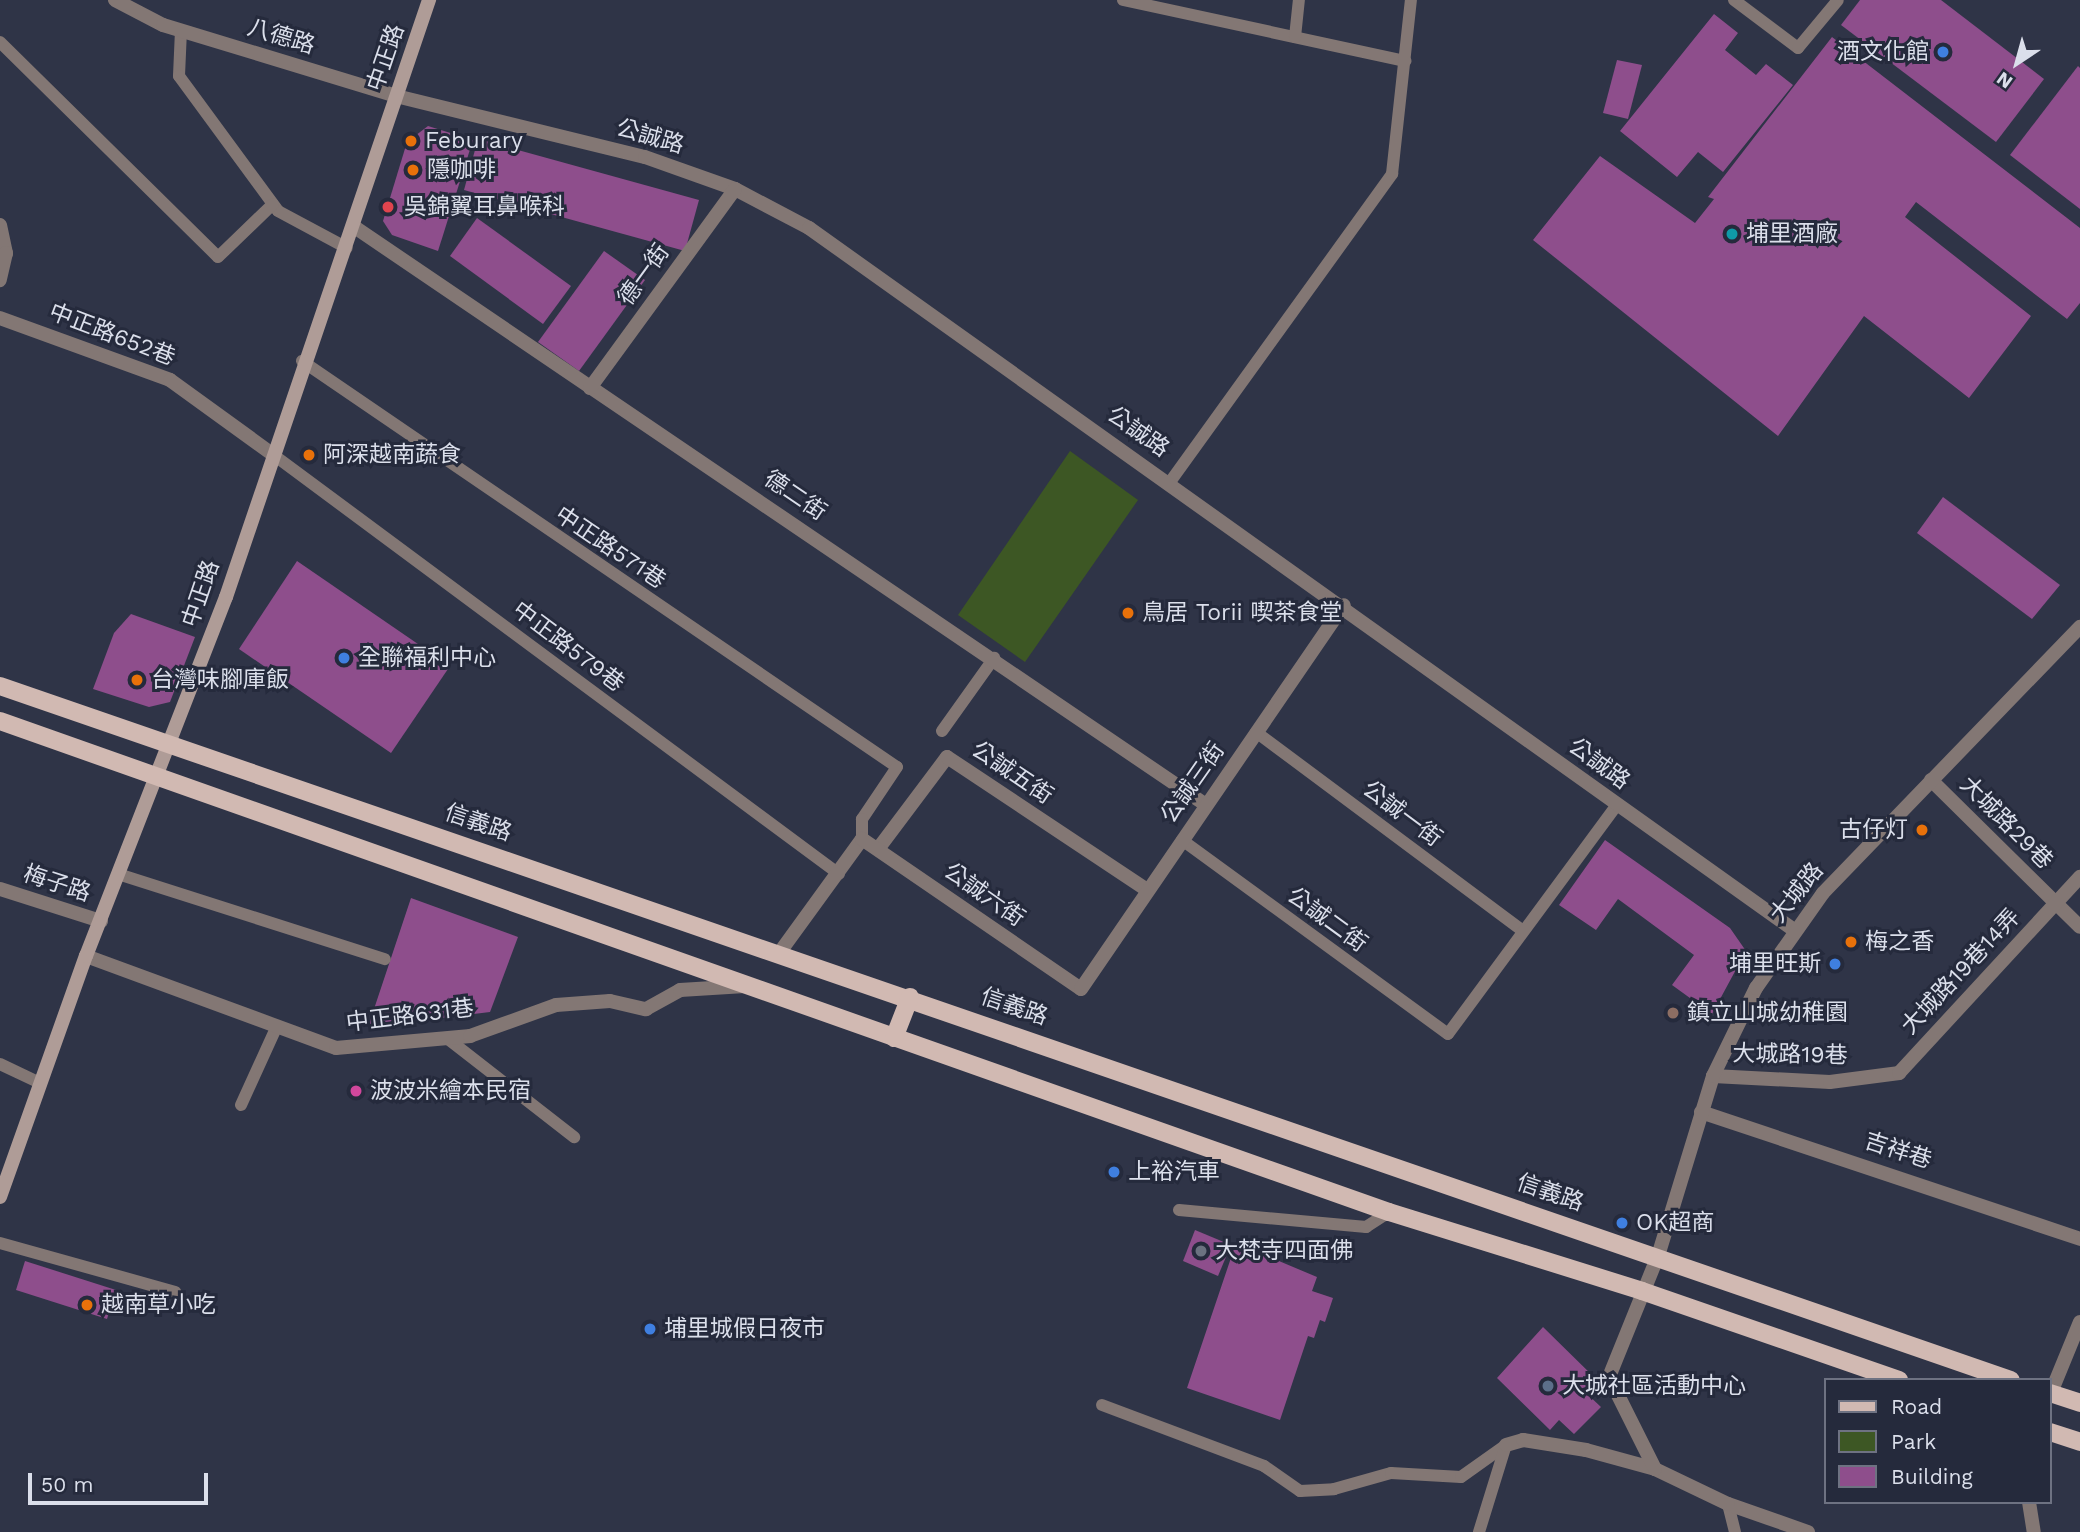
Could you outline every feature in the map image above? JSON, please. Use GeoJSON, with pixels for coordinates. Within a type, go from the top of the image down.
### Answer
{"type":"FeatureCollection","features":[{"type":"Feature","properties":{"kind":"main road","name":"信義路"},"geometry":{"type":"LineString","coordinates":[[0,686],[780,952],[2005,1378]]}},
{"type":"Feature","properties":{"kind":"main road"},"geometry":{"type":"LineString","coordinates":[[0,721],[158,774],[745,986],[1389,1212],[1642,1291],[1893,1378]]}},
{"type":"Feature","properties":{"kind":"main road"},"geometry":{"type":"LineString","coordinates":[[894,1038],[910,997]]}},
{"type":"Feature","properties":{"kind":"main road"},"geometry":{"type":"LineString","coordinates":[[2052,1395],[2080,1404]]}},
{"type":"Feature","properties":{"kind":"main road"},"geometry":{"type":"LineString","coordinates":[[2052,1433],[2080,1442]]}},
{"type":"Feature","properties":{"kind":"street","name":"八德路"},"geometry":{"type":"LineString","coordinates":[[115,0],[181,30],[396,96]]}},
{"type":"Feature","properties":{"kind":"street","name":"中正路"},"geometry":{"type":"LineString","coordinates":[[0,1197],[86,956],[226,597],[302,361],[356,228],[396,96],[429,0]]}},
{"type":"Feature","properties":{"kind":"street","name":"公誠路"},"geometry":{"type":"LineString","coordinates":[[396,96],[645,157],[735,188],[809,228],[1344,605],[1617,805],[1794,930]]}},
{"type":"Feature","properties":{"kind":"street","name":"德一街"},"geometry":{"type":"LineString","coordinates":[[590,388],[735,188]]}},
{"type":"Feature","properties":{"kind":"street"},"geometry":{"type":"LineString","coordinates":[[0,225],[6,253],[0,280]]}},
{"type":"Feature","properties":{"kind":"street","name":"德二街"},"geometry":{"type":"LineString","coordinates":[[356,228],[994,658],[1206,805]]}},
{"type":"Feature","properties":{"kind":"street","name":"中正路652巷"},"geometry":{"type":"LineString","coordinates":[[0,318],[170,380],[271,453]]}},
{"type":"Feature","properties":{"kind":"street","name":"公誠三街"},"geometry":{"type":"LineString","coordinates":[[1081,989],[1344,605]]}},
{"type":"Feature","properties":{"kind":"street","name":"大城路"},"geometry":{"type":"LineString","coordinates":[[1655,1469],[1609,1377],[1658,1256],[1713,1076],[1756,988],[1794,930],[1931,780],[2080,627]]}},
{"type":"Feature","properties":{"kind":"street","name":"公誠五街"},"geometry":{"type":"LineString","coordinates":[[878,849],[947,757],[1147,890]]}},
{"type":"Feature","properties":{"kind":"street","name":"大城路29巷"},"geometry":{"type":"LineString","coordinates":[[1931,780],[2080,927]]}},
{"type":"Feature","properties":{"kind":"street"},"geometry":{"type":"LineString","coordinates":[[780,952],[862,839]]}},
{"type":"Feature","properties":{"kind":"street","name":"公誠六街"},"geometry":{"type":"LineString","coordinates":[[862,839],[1081,989]]}},
{"type":"Feature","properties":{"kind":"street","name":"大城路19巷14弄"},"geometry":{"type":"LineString","coordinates":[[1865,1078],[1899,1073],[2080,877]]}},
{"type":"Feature","properties":{"kind":"street","name":"梅子路"},"geometry":{"type":"LineString","coordinates":[[0,889],[101,921]]}},
{"type":"Feature","properties":{"kind":"street","name":"中正路631巷"},"geometry":{"type":"LineString","coordinates":[[86,956],[336,1048],[470,1036],[556,1004],[610,1001],[646,1009],[680,990],[745,986]]}},
{"type":"Feature","properties":{"kind":"street","name":"大城路19巷"},"geometry":{"type":"LineString","coordinates":[[1713,1076],[1830,1082],[1865,1078]]}},
{"type":"Feature","properties":{"kind":"street","name":"吉祥巷"},"geometry":{"type":"LineString","coordinates":[[1701,1112],[2080,1239]]}},
{"type":"Feature","properties":{"kind":"street"},"geometry":{"type":"LineString","coordinates":[[2052,1389],[2080,1322]]}},
{"type":"Feature","properties":{"kind":"street"},"geometry":{"type":"LineString","coordinates":[[1506,1444],[1522,1440],[1586,1450],[1655,1469],[1728,1504],[1808,1532]]}},
{"type":"Feature","properties":{"kind":"street"},"geometry":{"type":"LineString","coordinates":[[2029,1504],[2034,1532]]}},
{"type":"Feature","properties":{"kind":"lane"},"geometry":{"type":"LineString","coordinates":[[1123,0],[1405,61]]}},
{"type":"Feature","properties":{"kind":"lane"},"geometry":{"type":"LineString","coordinates":[[1295,37],[1300,0]]}},
{"type":"Feature","properties":{"kind":"lane"},"geometry":{"type":"LineString","coordinates":[[1170,482],[1392,174],[1411,0]]}},
{"type":"Feature","properties":{"kind":"lane"},"geometry":{"type":"LineString","coordinates":[[1734,0],[1798,48],[1838,0]]}},
{"type":"Feature","properties":{"kind":"lane"},"geometry":{"type":"LineString","coordinates":[[181,30],[179,76],[273,204],[347,248]]}},
{"type":"Feature","properties":{"kind":"lane"},"geometry":{"type":"LineString","coordinates":[[0,42],[218,257],[273,204]]}},
{"type":"Feature","properties":{"kind":"lane","name":"中正路571巷"},"geometry":{"type":"LineString","coordinates":[[302,361],[897,767],[862,819],[862,839]]}},
{"type":"Feature","properties":{"kind":"lane","name":"中正路579巷"},"geometry":{"type":"LineString","coordinates":[[271,453],[839,874]]}},
{"type":"Feature","properties":{"kind":"lane"},"geometry":{"type":"LineString","coordinates":[[942,730],[994,658]]}},
{"type":"Feature","properties":{"kind":"lane","name":"公誠一街"},"geometry":{"type":"LineString","coordinates":[[1256,732],[1522,930]]}},
{"type":"Feature","properties":{"kind":"lane"},"geometry":{"type":"LineString","coordinates":[[1522,930],[1617,805]]}},
{"type":"Feature","properties":{"kind":"lane","name":"公誠二街"},"geometry":{"type":"LineString","coordinates":[[1181,840],[1448,1034],[1522,930]]}},
{"type":"Feature","properties":{"kind":"lane"},"geometry":{"type":"LineString","coordinates":[[118,874],[385,959]]}},
{"type":"Feature","properties":{"kind":"lane"},"geometry":{"type":"LineString","coordinates":[[241,1105],[277,1026]]}},
{"type":"Feature","properties":{"kind":"lane"},"geometry":{"type":"LineString","coordinates":[[448,1039],[575,1137]]}},
{"type":"Feature","properties":{"kind":"lane"},"geometry":{"type":"LineString","coordinates":[[0,1063],[40,1083]]}},
{"type":"Feature","properties":{"kind":"lane"},"geometry":{"type":"LineString","coordinates":[[1179,1210],[1366,1227],[1389,1212]]}},
{"type":"Feature","properties":{"kind":"lane"},"geometry":{"type":"LineString","coordinates":[[0,1243],[175,1292]]}},
{"type":"Feature","properties":{"kind":"lane"},"geometry":{"type":"LineString","coordinates":[[1102,1405],[1264,1466],[1300,1491],[1334,1489],[1391,1473],[1461,1476],[1506,1444]]}},
{"type":"Feature","properties":{"kind":"lane"},"geometry":{"type":"LineString","coordinates":[[1479,1532],[1506,1444]]}},
{"type":"Feature","properties":{"kind":"lane"},"geometry":{"type":"LineString","coordinates":[[1728,1504],[1735,1532]]}},
{"type":"Feature","properties":{"kind":"green space"},"geometry":{"type":"Polygon","coordinates":[[[1070,451],[1138,500],[1025,662],[958,615],[1070,451]]]}},
{"type":"Feature","properties":{"kind":"building","name":"酒文化館"},"geometry":{"type":"Polygon","coordinates":[[[1860,0],[1941,0],[2044,79],[1996,142],[1841,25],[1860,0]]]}},
{"type":"Feature","properties":{"kind":"building"},"geometry":{"type":"Polygon","coordinates":[[[1714,14],[1738,33],[1725,50],[1756,75],[1766,64],[1793,85],[1723,172],[1698,152],[1677,177],[1620,131],[1714,14]]]}},
{"type":"Feature","properties":{"kind":"building","name":"埔里酒廠"},"geometry":{"type":"Polygon","coordinates":[[[1832,37],[2080,228],[2080,303],[2067,319],[1916,202],[1905,217],[2031,316],[1969,398],[1864,316],[1778,436],[1533,240],[1600,156],[1695,223],[1714,199],[1708,197],[1832,37]]]}},
{"type":"Feature","properties":{"kind":"building"},"geometry":{"type":"Polygon","coordinates":[[[1617,60],[1642,65],[1628,119],[1603,113],[1617,60]]]}},
{"type":"Feature","properties":{"kind":"building"},"geometry":{"type":"Polygon","coordinates":[[[2078,66],[2080,68],[2080,209],[2010,155],[2078,66]]]}},
{"type":"Feature","properties":{"kind":"building"},"geometry":{"type":"Polygon","coordinates":[[[428,126],[473,140],[438,251],[392,235],[383,221],[407,142],[428,126]]]}},
{"type":"Feature","properties":{"kind":"building"},"geometry":{"type":"Polygon","coordinates":[[[478,139],[699,200],[685,251],[464,190],[478,139]]]}},
{"type":"Feature","properties":{"kind":"building"},"geometry":{"type":"Polygon","coordinates":[[[477,218],[571,286],[543,324],[450,256],[477,218]]]}},
{"type":"Feature","properties":{"kind":"building"},"geometry":{"type":"Polygon","coordinates":[[[604,251],[645,280],[579,371],[538,342],[604,251]]]}},
{"type":"Feature","properties":{"kind":"building"},"geometry":{"type":"Polygon","coordinates":[[[1943,497],[2060,585],[2032,619],[1917,533],[1943,497]]]}},
{"type":"Feature","properties":{"kind":"building","name":"全聯福利中心"},"geometry":{"type":"Polygon","coordinates":[[[297,561],[450,666],[391,753],[239,649],[297,561]]]}},
{"type":"Feature","properties":{"kind":"building"},"geometry":{"type":"Polygon","coordinates":[[[131,614],[195,637],[170,702],[149,707],[93,689],[114,633],[131,614]]]}},
{"type":"Feature","properties":{"kind":"building"},"geometry":{"type":"Polygon","coordinates":[[[1605,840],[1730,928],[1746,951],[1712,1014],[1672,985],[1694,955],[1618,899],[1596,930],[1559,905],[1605,840]]]}},
{"type":"Feature","properties":{"kind":"building"},"geometry":{"type":"Polygon","coordinates":[[[411,898],[518,937],[490,1012],[368,1027],[411,898]]]}},
{"type":"Feature","properties":{"kind":"building"},"geometry":{"type":"Polygon","coordinates":[[[1195,1230],[1231,1245],[1218,1276],[1183,1261],[1195,1230]]]}},
{"type":"Feature","properties":{"kind":"building"},"geometry":{"type":"Polygon","coordinates":[[[1236,1243],[1317,1277],[1312,1291],[1333,1298],[1325,1322],[1320,1320],[1314,1338],[1308,1336],[1280,1420],[1187,1388],[1236,1243]]]}},
{"type":"Feature","properties":{"kind":"building","name":"越南草小吃"},"geometry":{"type":"Polygon","coordinates":[[[25,1261],[116,1290],[107,1319],[16,1290],[25,1261]]]}},
{"type":"Feature","properties":{"kind":"building","name":"大城社區活動中心"},"geometry":{"type":"Polygon","coordinates":[[[1543,1327],[1597,1380],[1585,1392],[1601,1407],[1574,1434],[1559,1420],[1550,1430],[1497,1378],[1543,1327]]]}},
{"type":"Feature","properties":{"kind":"place","name":"酒文化館"},"geometry":{"type":"Point","coordinates":[1943,52]}},
{"type":"Feature","properties":{"kind":"place","name":"Feburary"},"geometry":{"type":"Point","coordinates":[411,141]}},
{"type":"Feature","properties":{"kind":"place","name":"隱咖啡"},"geometry":{"type":"Point","coordinates":[413,170]}},
{"type":"Feature","properties":{"kind":"place","name":"吳錦翼耳鼻喉科"},"geometry":{"type":"Point","coordinates":[388,207]}},
{"type":"Feature","properties":{"kind":"place","name":"埔里酒廠"},"geometry":{"type":"Point","coordinates":[1732,234]}},
{"type":"Feature","properties":{"kind":"place","name":"阿深越南蔬食"},"geometry":{"type":"Point","coordinates":[309,455]}},
{"type":"Feature","properties":{"kind":"place","name":"鳥居 Torii 喫茶食堂"},"geometry":{"type":"Point","coordinates":[1128,613]}},
{"type":"Feature","properties":{"kind":"place","name":"全聯福利中心"},"geometry":{"type":"Point","coordinates":[344,658]}},
{"type":"Feature","properties":{"kind":"place","name":"台灣味腳庫飯"},"geometry":{"type":"Point","coordinates":[137,680]}},
{"type":"Feature","properties":{"kind":"place","name":"古仔灯"},"geometry":{"type":"Point","coordinates":[1922,830]}},
{"type":"Feature","properties":{"kind":"place","name":"梅之香"},"geometry":{"type":"Point","coordinates":[1851,942]}},
{"type":"Feature","properties":{"kind":"place","name":"埔里旺斯"},"geometry":{"type":"Point","coordinates":[1835,964]}},
{"type":"Feature","properties":{"kind":"place","name":"鎮立山城幼稚園"},"geometry":{"type":"Point","coordinates":[1673,1013]}},
{"type":"Feature","properties":{"kind":"place","name":"波波米繪本民宿"},"geometry":{"type":"Point","coordinates":[356,1091]}},
{"type":"Feature","properties":{"kind":"place","name":"上裕汽車"},"geometry":{"type":"Point","coordinates":[1114,1172]}},
{"type":"Feature","properties":{"kind":"place","name":"OK超商"},"geometry":{"type":"Point","coordinates":[1622,1223]}},
{"type":"Feature","properties":{"kind":"place","name":"大梵寺四面佛"},"geometry":{"type":"Point","coordinates":[1201,1251]}},
{"type":"Feature","properties":{"kind":"place","name":"越南草小吃"},"geometry":{"type":"Point","coordinates":[87,1305]}},
{"type":"Feature","properties":{"kind":"place","name":"埔里城假日夜市"},"geometry":{"type":"Point","coordinates":[650,1329]}},
{"type":"Feature","properties":{"kind":"place","name":"大城社區活動中心"},"geometry":{"type":"Point","coordinates":[1548,1386]}}]}
